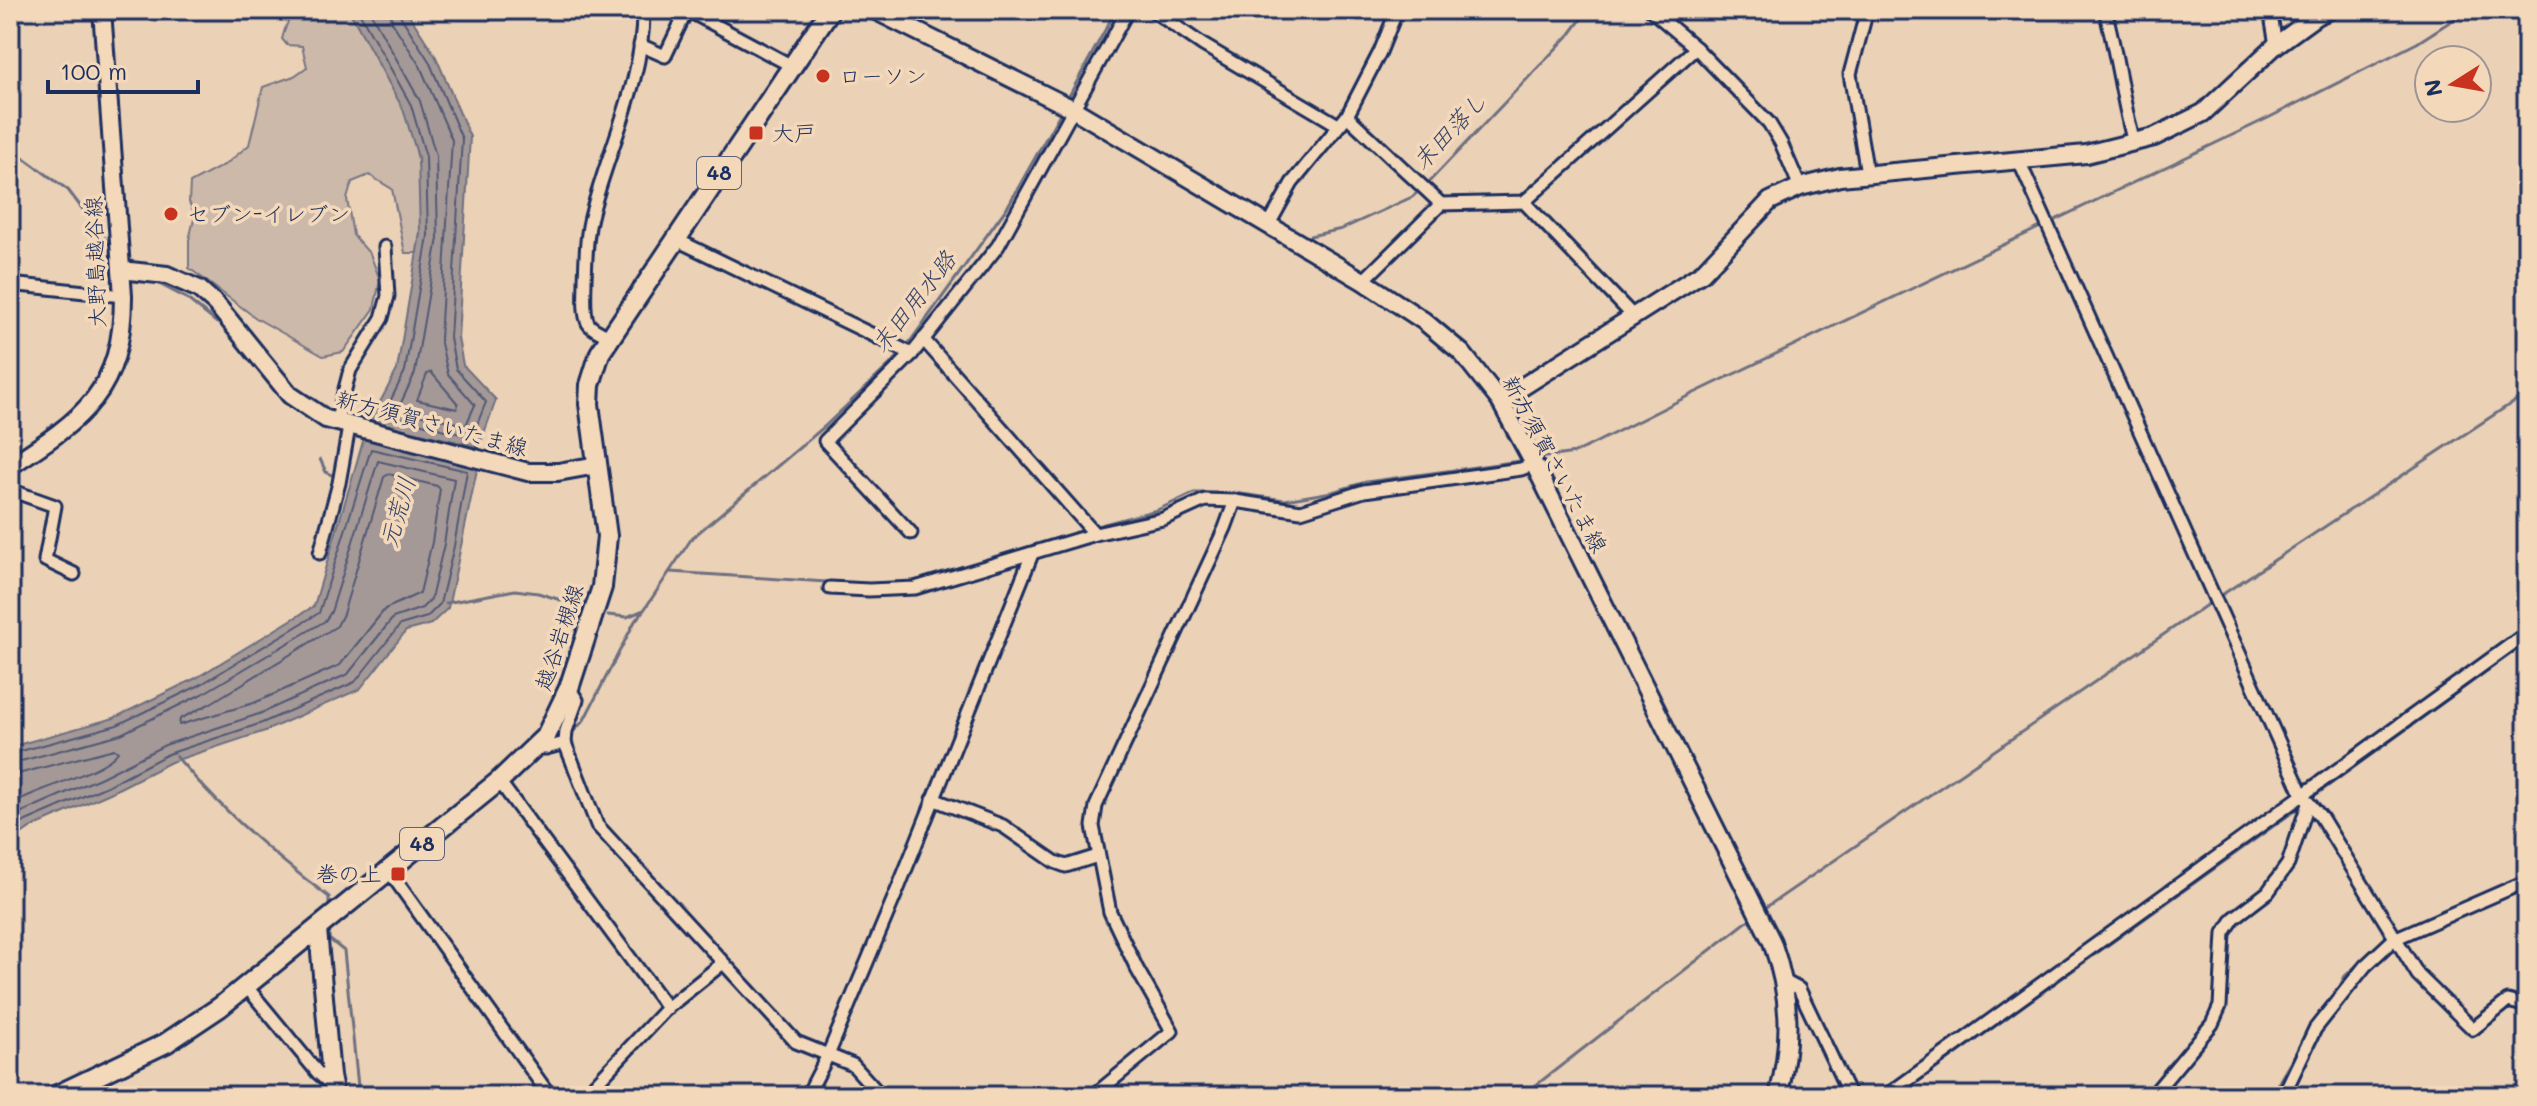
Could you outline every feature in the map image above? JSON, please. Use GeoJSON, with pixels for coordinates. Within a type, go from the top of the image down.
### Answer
{"type":"FeatureCollection","features":[{"type":"Feature","properties":{"kind":"main road","name":"大野島越谷線"},"geometry":{"type":"LineString","coordinates":[[10,466],[73,422],[91,405],[108,377],[118,352],[123,296],[102,10]]}},
{"type":"Feature","properties":{"kind":"main road","name":"越谷岩槻線"},"geometry":{"type":"LineString","coordinates":[[55,1096],[166,1043],[246,986],[536,748],[554,722],[569,688],[596,613],[605,562],[607,536],[590,424],[590,385],[600,353],[830,10]]}},
{"type":"Feature","properties":{"kind":"main road","name":"新方須賀さいたま線"},"geometry":{"type":"LineString","coordinates":[[874,10],[1073,109],[1363,281],[1445,336],[1485,380],[1534,464],[1772,942],[1784,981],[1789,1024],[1789,1043],[1778,1096]]}},
{"type":"Feature","properties":{"kind":"main road"},"geometry":{"type":"LineString","coordinates":[[1500,401],[1702,273],[1770,201],[1800,187],[1867,173],[2086,154],[2134,143],[2170,130],[2203,113],[2276,45],[2316,16],[2330,10]]}},
{"type":"Feature","properties":{"kind":"main road","name":"新方須賀さいたま線"},"geometry":{"type":"LineString","coordinates":[[121,270],[167,275],[199,289],[216,304],[290,395],[314,413],[347,426],[543,474],[597,465]]}},
{"type":"Feature","properties":{"kind":"main road"},"geometry":{"type":"LineString","coordinates":[[318,930],[334,1091]]}},
{"type":"Feature","properties":{"kind":"street"},"geometry":{"type":"LineString","coordinates":[[609,337],[588,322],[585,292],[590,217],[630,91],[640,45],[643,10]]}},
{"type":"Feature","properties":{"kind":"street"},"geometry":{"type":"LineString","coordinates":[[640,45],[665,56],[687,10],[792,66]]}},
{"type":"Feature","properties":{"kind":"street"},"geometry":{"type":"LineString","coordinates":[[911,533],[825,441],[912,354],[998,246],[1128,10]]}},
{"type":"Feature","properties":{"kind":"street"},"geometry":{"type":"LineString","coordinates":[[1152,10],[1203,45],[1342,121],[1441,204],[1524,202],[1696,48]]}},
{"type":"Feature","properties":{"kind":"street"},"geometry":{"type":"LineString","coordinates":[[1268,226],[1292,183],[1342,121],[1380,52],[1397,10]]}},
{"type":"Feature","properties":{"kind":"street"},"geometry":{"type":"LineString","coordinates":[[1651,10],[1696,48],[1769,123],[1800,187]]}},
{"type":"Feature","properties":{"kind":"street"},"geometry":{"type":"LineString","coordinates":[[1867,10],[1850,74],[1867,173]]}},
{"type":"Feature","properties":{"kind":"street"},"geometry":{"type":"LineString","coordinates":[[2105,10],[2134,143]]}},
{"type":"Feature","properties":{"kind":"street"},"geometry":{"type":"LineString","coordinates":[[2270,10],[2276,45]]}},
{"type":"Feature","properties":{"kind":"street"},"geometry":{"type":"LineString","coordinates":[[2019,161],[2305,800],[2321,817],[2418,975],[2473,1029],[2508,1001],[2527,1006]]}},
{"type":"Feature","properties":{"kind":"street"},"geometry":{"type":"LineString","coordinates":[[1524,202],[1635,318]]}},
{"type":"Feature","properties":{"kind":"street"},"geometry":{"type":"LineString","coordinates":[[1363,281],[1441,204]]}},
{"type":"Feature","properties":{"kind":"street"},"geometry":{"type":"LineString","coordinates":[[675,239],[912,354]]}},
{"type":"Feature","properties":{"kind":"street"},"geometry":{"type":"LineString","coordinates":[[320,553],[339,483],[347,426],[350,370],[382,318],[388,296],[385,247]]}},
{"type":"Feature","properties":{"kind":"street"},"geometry":{"type":"LineString","coordinates":[[10,284],[123,296]]}},
{"type":"Feature","properties":{"kind":"street"},"geometry":{"type":"LineString","coordinates":[[923,339],[1095,534]]}},
{"type":"Feature","properties":{"kind":"street"},"geometry":{"type":"LineString","coordinates":[[830,588],[915,588],[1095,534],[1163,519],[1205,500],[1235,501],[1301,511],[1364,491],[1521,469],[1534,464]]}},
{"type":"Feature","properties":{"kind":"street"},"geometry":{"type":"LineString","coordinates":[[10,483],[13,491],[55,506],[45,560],[74,574]]}},
{"type":"Feature","properties":{"kind":"street"},"geometry":{"type":"LineString","coordinates":[[1093,1096],[1172,1031],[1110,912],[1093,826],[1096,806],[1235,501]]}},
{"type":"Feature","properties":{"kind":"street"},"geometry":{"type":"LineString","coordinates":[[807,1096],[828,1055],[899,886],[1032,554]]}},
{"type":"Feature","properties":{"kind":"street"},"geometry":{"type":"LineString","coordinates":[[1886,1096],[2305,800],[2527,633]]}},
{"type":"Feature","properties":{"kind":"street"},"geometry":{"type":"LineString","coordinates":[[569,688],[577,700],[565,743],[597,825],[796,1042],[853,1065],[881,1096]]}},
{"type":"Feature","properties":{"kind":"street"},"geometry":{"type":"LineString","coordinates":[[536,748],[565,743]]}},
{"type":"Feature","properties":{"kind":"street"},"geometry":{"type":"LineString","coordinates":[[499,781],[667,1008]]}},
{"type":"Feature","properties":{"kind":"street"},"geometry":{"type":"LineString","coordinates":[[933,799],[1003,826],[1055,862],[1066,866],[1098,856]]}},
{"type":"Feature","properties":{"kind":"street"},"geometry":{"type":"LineString","coordinates":[[2152,1096],[2212,1024],[2220,1006],[2224,933],[2234,918],[2268,892],[2288,864],[2305,800]]}},
{"type":"Feature","properties":{"kind":"street"},"geometry":{"type":"LineString","coordinates":[[389,871],[550,1096]]}},
{"type":"Feature","properties":{"kind":"street"},"geometry":{"type":"LineString","coordinates":[[2283,1096],[2315,1029],[2339,996],[2394,939],[2527,881]]}},
{"type":"Feature","properties":{"kind":"street"},"geometry":{"type":"LineString","coordinates":[[584,1096],[667,1008],[723,963]]}},
{"type":"Feature","properties":{"kind":"street"},"geometry":{"type":"LineString","coordinates":[[1784,981],[1799,989],[1850,1096]]}},
{"type":"Feature","properties":{"kind":"street"},"geometry":{"type":"LineString","coordinates":[[246,986],[334,1091]]}},
{"type":"Feature","properties":{"kind":"shaded area"},"geometry":{"type":"Polygon","coordinates":[[[299,10],[349,10],[403,107],[414,141],[420,179],[421,217],[417,253],[405,253],[392,189],[369,175],[352,182],[347,199],[353,235],[370,254],[380,280],[374,309],[343,352],[323,356],[256,318],[189,268],[189,240],[195,215],[189,202],[190,183],[226,164],[249,145],[263,87],[294,76],[307,67],[302,46],[287,45],[282,39],[290,18],[299,10]]]}},
{"type":"Feature","properties":{"kind":"water"},"geometry":{"type":"Polygon","coordinates":[[[349,10],[406,10],[436,57],[470,137],[458,338],[463,365],[496,400],[479,447],[370,421],[397,370],[420,234],[418,157],[403,109],[349,10]]]}},
{"type":"Feature","properties":{"kind":"water","name":"元荒川"},"geometry":{"type":"Polygon","coordinates":[[[364,438],[478,465],[448,608],[431,624],[406,631],[360,689],[265,731],[171,762],[30,828],[10,842],[10,747],[114,718],[196,678],[314,606],[364,438]]]}},
{"type":"Feature","properties":{"kind":"pier"},"geometry":{"type":"Polygon","coordinates":[[[361,435],[482,464],[481,469],[360,439],[361,435]]]}},
{"type":"Feature","properties":{"kind":"waterway","name":"末田用水路"},"geometry":{"type":"LineString","coordinates":[[1068,98],[1116,10]]}},
{"type":"Feature","properties":{"kind":"waterway","name":"末田落し"},"geometry":{"type":"LineString","coordinates":[[1426,185],[1570,34],[1588,10]]}},
{"type":"Feature","properties":{"kind":"waterway"},"geometry":{"type":"LineString","coordinates":[[1539,458],[1575,453],[2268,118],[2417,43],[2468,10]]}},
{"type":"Feature","properties":{"kind":"waterway","name":"末田用水路"},"geometry":{"type":"LineString","coordinates":[[907,346],[1008,206],[1063,108]]}},
{"type":"Feature","properties":{"kind":"waterway"},"geometry":{"type":"LineString","coordinates":[[10,148],[68,190],[110,245]]}},
{"type":"Feature","properties":{"kind":"waterway","name":"末田落し"},"geometry":{"type":"LineString","coordinates":[[1310,236],[1342,229],[1412,197],[1420,190]]}},
{"type":"Feature","properties":{"kind":"waterway"},"geometry":{"type":"LineString","coordinates":[[161,285],[186,298],[217,323]]}},
{"type":"Feature","properties":{"kind":"waterway","name":"末田用水路"},"geometry":{"type":"LineString","coordinates":[[608,615],[627,617],[644,610],[692,538],[824,427],[903,352]]}},
{"type":"Feature","properties":{"kind":"waterway"},"geometry":{"type":"LineString","coordinates":[[2217,598],[2527,393]]}},
{"type":"Feature","properties":{"kind":"waterway"},"geometry":{"type":"LineString","coordinates":[[320,459],[326,472],[335,477]]}},
{"type":"Feature","properties":{"kind":"waterway"},"geometry":{"type":"LineString","coordinates":[[1093,527],[1157,510],[1194,493],[1234,493],[1285,500],[1366,482],[1527,460]]}},
{"type":"Feature","properties":{"kind":"waterway"},"geometry":{"type":"LineString","coordinates":[[951,571],[1085,530]]}},
{"type":"Feature","properties":{"kind":"waterway"},"geometry":{"type":"LineString","coordinates":[[670,572],[842,583]]}},
{"type":"Feature","properties":{"kind":"waterway"},"geometry":{"type":"LineString","coordinates":[[901,583],[929,578]]}},
{"type":"Feature","properties":{"kind":"waterway"},"geometry":{"type":"LineString","coordinates":[[446,603],[515,590],[538,593],[587,608]]}},
{"type":"Feature","properties":{"kind":"waterway"},"geometry":{"type":"LineString","coordinates":[[1762,910],[2211,602]]}},
{"type":"Feature","properties":{"kind":"waterway"},"geometry":{"type":"LineString","coordinates":[[573,732],[584,720],[643,611]]}},
{"type":"Feature","properties":{"kind":"waterway"},"geometry":{"type":"LineString","coordinates":[[2310,799],[2527,642]]}},
{"type":"Feature","properties":{"kind":"waterway"},"geometry":{"type":"LineString","coordinates":[[176,756],[248,831],[329,897],[329,908]]}},
{"type":"Feature","properties":{"kind":"waterway"},"geometry":{"type":"LineString","coordinates":[[1898,1096],[2304,804]]}},
{"type":"Feature","properties":{"kind":"waterway"},"geometry":{"type":"LineString","coordinates":[[2396,932],[2527,875]]}},
{"type":"Feature","properties":{"kind":"waterway"},"geometry":{"type":"LineString","coordinates":[[1522,1096],[1753,917]]}},
{"type":"Feature","properties":{"kind":"waterway"},"geometry":{"type":"LineString","coordinates":[[329,928],[329,939],[344,951],[359,1096]]}},
{"type":"Feature","properties":{"kind":"waterway"},"geometry":{"type":"LineString","coordinates":[[2334,998],[2345,976],[2389,935]]}},
{"type":"Feature","properties":{"kind":"waterway"},"geometry":{"type":"LineString","coordinates":[[2273,1096],[2302,1043]]}},
{"type":"Feature","properties":{"kind":"place","name":"ローソン"},"geometry":{"type":"Point","coordinates":[823,76]}},
{"type":"Feature","properties":{"kind":"place","name":"大戸"},"geometry":{"type":"Point","coordinates":[756,133]}},
{"type":"Feature","properties":{"kind":"place","name":"セブン-イレブン"},"geometry":{"type":"Point","coordinates":[171,214]}},
{"type":"Feature","properties":{"kind":"place","name":"巻の上"},"geometry":{"type":"Point","coordinates":[398,874]}}]}
